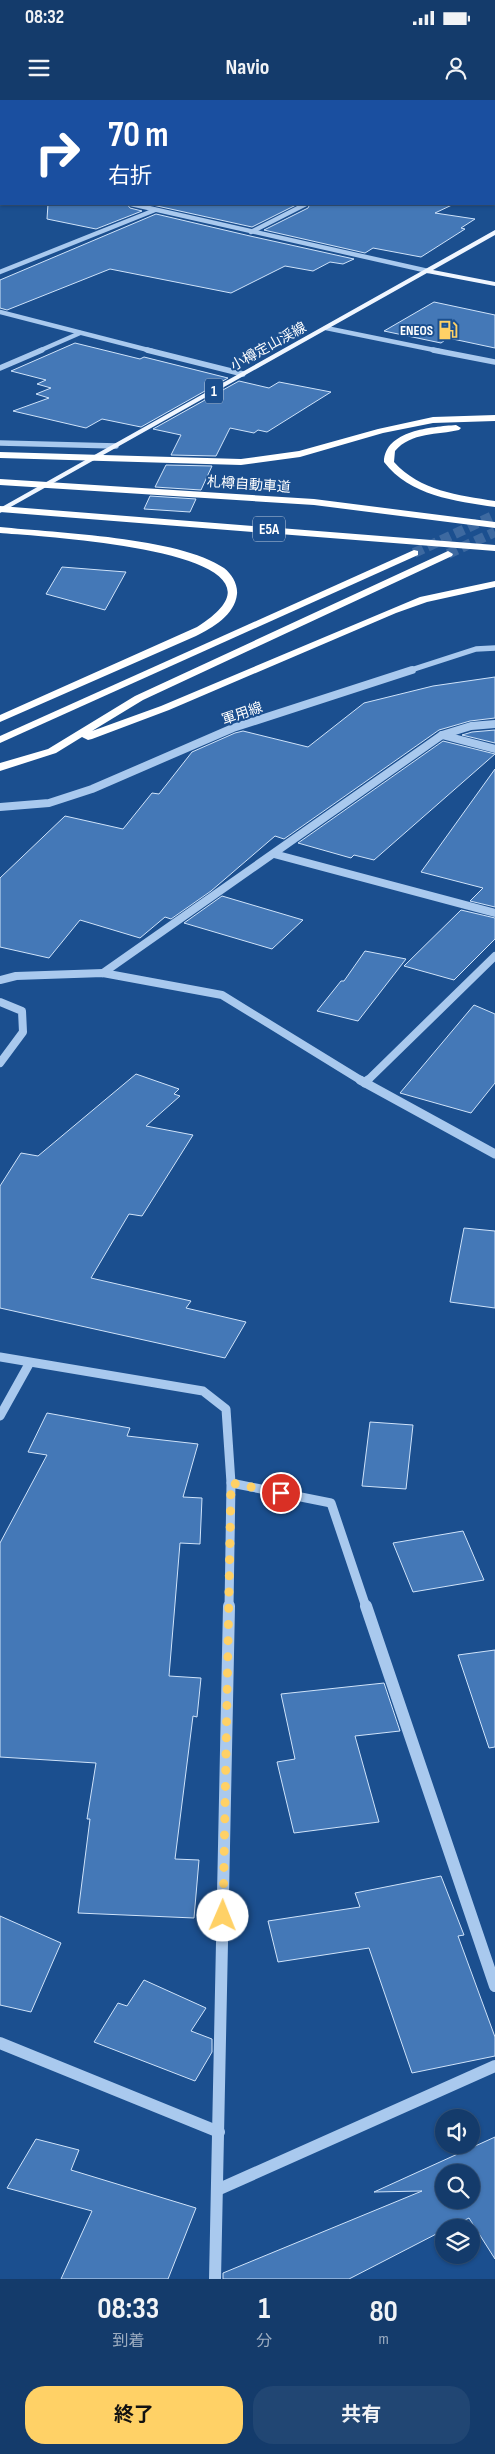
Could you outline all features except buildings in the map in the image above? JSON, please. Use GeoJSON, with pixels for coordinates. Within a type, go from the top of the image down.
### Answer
{"type":"FeatureCollection","features":[{"type":"Feature","properties":{"kind":"highway"},"geometry":{"type":"LineString","coordinates":[[0,455],[215,462],[272,460],[407,424],[467,417],[495,418]]}},
{"type":"Feature","properties":{"kind":"highway"},"geometry":{"type":"LineString","coordinates":[[495,428],[443,428],[416,434],[400,441],[390,451],[389,462],[397,473],[411,483],[462,499],[495,504]]}},
{"type":"Feature","properties":{"kind":"highway","name":"札樽自動車道"},"geometry":{"type":"LineString","coordinates":[[0,482],[314,502],[495,525]]}},
{"type":"Feature","properties":{"kind":"highway","name":"E5A"},"geometry":{"type":"LineString","coordinates":[[0,510],[495,548]]}},
{"type":"Feature","properties":{"kind":"highway"},"geometry":{"type":"LineString","coordinates":[[0,719],[188,635],[224,612],[231,600],[232,589],[222,572],[209,564],[172,552],[5,531]]}},
{"type":"Feature","properties":{"kind":"highway"},"geometry":{"type":"LineString","coordinates":[[0,740],[414,552]]}},
{"type":"Feature","properties":{"kind":"highway"},"geometry":{"type":"LineString","coordinates":[[52,751],[139,698],[448,554]]}},
{"type":"Feature","properties":{"kind":"highway"},"geometry":{"type":"LineString","coordinates":[[0,767],[52,751],[165,708],[392,610],[424,599],[495,584]]}},
{"type":"Feature","properties":{"kind":"main road","name":"小樽定山渓線"},"geometry":{"type":"LineString","coordinates":[[0,510],[495,232]]}},
{"type":"Feature","properties":{"kind":"main road"},"geometry":{"type":"LineString","coordinates":[[428,271],[495,284]]}},
{"type":"Feature","properties":{"kind":"street"},"geometry":{"type":"LineString","coordinates":[[135,205],[428,271]]}},
{"type":"Feature","properties":{"kind":"street"},"geometry":{"type":"LineString","coordinates":[[251,232],[304,205]]}},
{"type":"Feature","properties":{"kind":"street"},"geometry":{"type":"LineString","coordinates":[[0,272],[156,210]]}},
{"type":"Feature","properties":{"kind":"street"},"geometry":{"type":"LineString","coordinates":[[0,312],[243,374]]}},
{"type":"Feature","properties":{"kind":"street"},"geometry":{"type":"LineString","coordinates":[[326,328],[495,362]]}},
{"type":"Feature","properties":{"kind":"street"},"geometry":{"type":"LineString","coordinates":[[0,368],[81,332]]}},
{"type":"Feature","properties":{"kind":"street"},"geometry":{"type":"LineString","coordinates":[[0,443],[116,446]]}},
{"type":"Feature","properties":{"kind":"street","name":"軍用線"},"geometry":{"type":"LineString","coordinates":[[0,807],[48,803],[92,789],[233,728],[476,650],[495,648]]}},
{"type":"Feature","properties":{"kind":"street"},"geometry":{"type":"LineString","coordinates":[[103,973],[442,735],[471,726],[495,724]]}},
{"type":"Feature","properties":{"kind":"street"},"geometry":{"type":"LineString","coordinates":[[442,735],[495,749]]}},
{"type":"Feature","properties":{"kind":"street"},"geometry":{"type":"LineString","coordinates":[[274,854],[495,913]]}},
{"type":"Feature","properties":{"kind":"street"},"geometry":{"type":"LineString","coordinates":[[365,1083],[495,956]]}},
{"type":"Feature","properties":{"kind":"street"},"geometry":{"type":"LineString","coordinates":[[0,980],[16,976],[103,973],[222,995],[365,1083],[495,1154]]}},
{"type":"Feature","properties":{"kind":"street"},"geometry":{"type":"LineString","coordinates":[[0,1002],[22,1011],[23,1032],[0,1063]]}},
{"type":"Feature","properties":{"kind":"street"},"geometry":{"type":"LineString","coordinates":[[0,1357],[29,1364],[203,1391],[226,1409],[231,1483],[219,2132],[214,2279]]}},
{"type":"Feature","properties":{"kind":"street"},"geometry":{"type":"LineString","coordinates":[[0,1416],[29,1364]]}},
{"type":"Feature","properties":{"kind":"street"},"geometry":{"type":"LineString","coordinates":[[231,1483],[331,1503],[495,1986]]}},
{"type":"Feature","properties":{"kind":"street"},"geometry":{"type":"LineString","coordinates":[[0,2043],[219,2132]]}},
{"type":"Feature","properties":{"kind":"street"},"geometry":{"type":"LineString","coordinates":[[217,2190],[495,2066]]}},
{"type":"Feature","properties":{"kind":"tunnel"},"geometry":{"type":"LineString","coordinates":[[414,553],[495,515]]}},
{"type":"Feature","properties":{"kind":"tunnel"},"geometry":{"type":"LineString","coordinates":[[448,554],[495,532]]}},
{"type":"Feature","properties":{"kind":"place","name":"ENEOS"},"geometry":{"type":"Point","coordinates":[448,330]}},
{"type":"Feature","properties":{"kind":"route"},"geometry":{"type":"LineString","coordinates":[[223,1916],[231,1483],[281,1493]]}}]}
